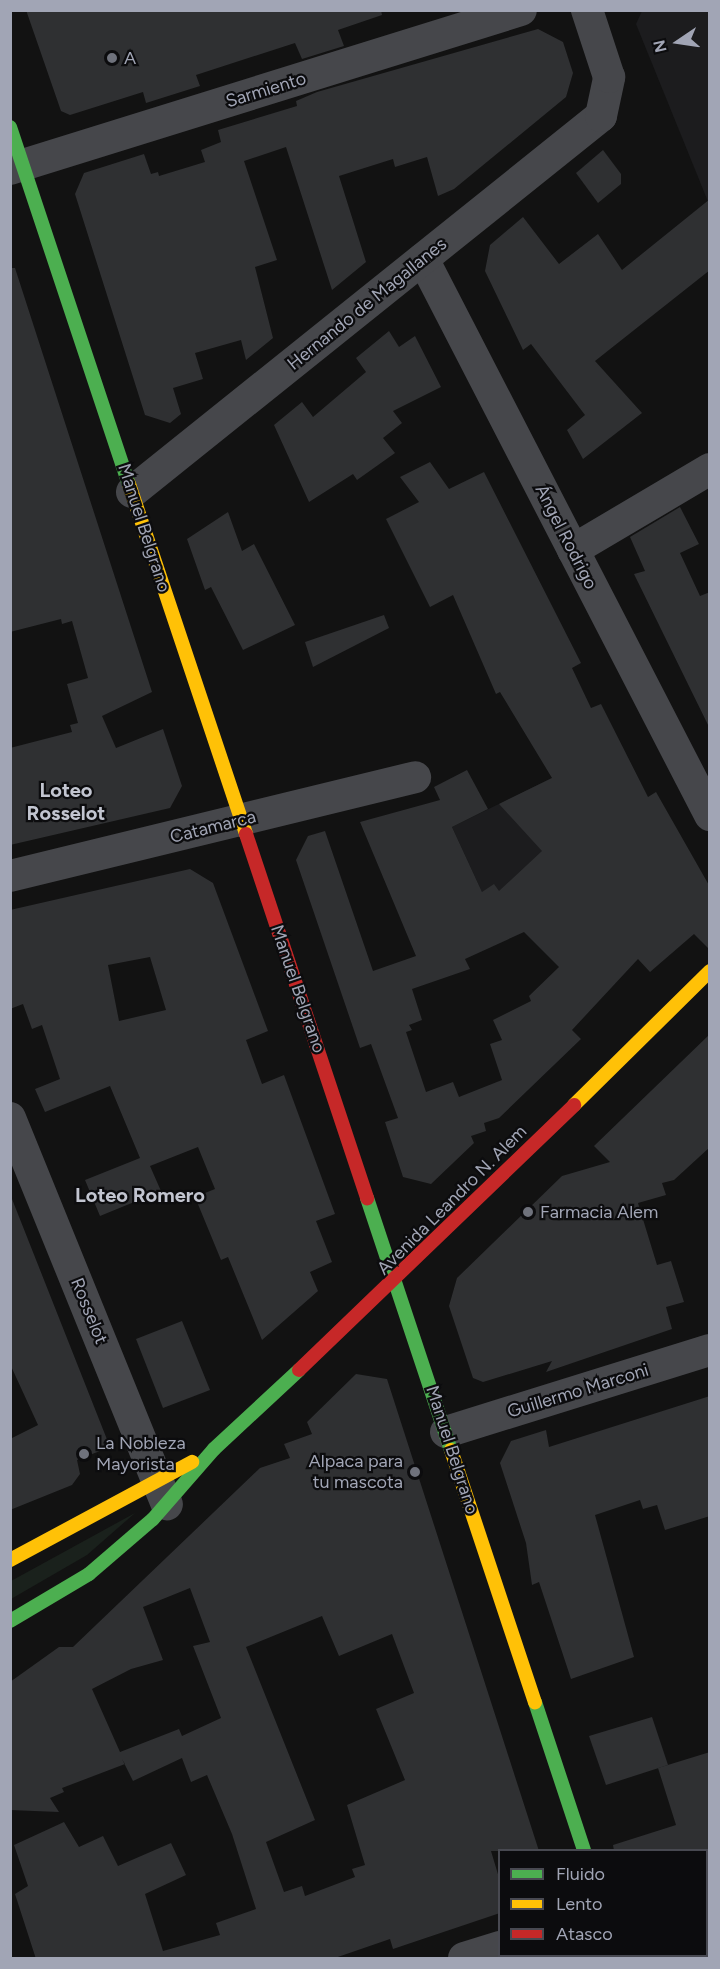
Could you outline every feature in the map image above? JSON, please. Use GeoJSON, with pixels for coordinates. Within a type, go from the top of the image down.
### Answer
{"type":"FeatureCollection","features":[{"type":"Feature","properties":{"kind":"street","name":"Sarmiento"},"geometry":{"type":"LineString","coordinates":[[17,167],[521,10]]}},
{"type":"Feature","properties":{"kind":"street","name":"Hernando de Magallanes"},"geometry":{"type":"LineString","coordinates":[[132,492],[601,116],[609,77],[587,10]]}},
{"type":"Feature","properties":{"kind":"street","name":"Manuel Belgrano"},"geometry":{"type":"LineString","coordinates":[[10,127],[17,167],[132,492],[583,1849]]}},
{"type":"Feature","properties":{"kind":"street","name":"Ángel Rodrigo"},"geometry":{"type":"LineString","coordinates":[[423,259],[710,815]]}},
{"type":"Feature","properties":{"kind":"street"},"geometry":{"type":"LineString","coordinates":[[573,550],[710,469]]}},
{"type":"Feature","properties":{"kind":"street","name":"Catamarca"},"geometry":{"type":"LineString","coordinates":[[10,876],[415,777]]}},
{"type":"Feature","properties":{"kind":"street","name":"Avenida Leandro N. Alem"},"geometry":{"type":"LineString","coordinates":[[13,1621],[89,1574],[162,1493],[214,1449],[396,1281],[710,971]]}},
{"type":"Feature","properties":{"kind":"street","name":"Rosselot"},"geometry":{"type":"LineString","coordinates":[[10,1118],[162,1493]]}},
{"type":"Feature","properties":{"kind":"street","name":"Guillermo Marconi"},"geometry":{"type":"LineString","coordinates":[[446,1432],[710,1350]]}},
{"type":"Feature","properties":{"kind":"street","name":"Avenida Leandro N. Alem"},"geometry":{"type":"LineString","coordinates":[[10,1560],[162,1493],[214,1449]]}},
{"type":"Feature","properties":{"kind":"street"},"geometry":{"type":"LineString","coordinates":[[464,1959],[498,1948]]}},
{"type":"Feature","properties":{"kind":"shaded area"},"geometry":{"type":"Polygon","coordinates":[[[642,11],[709,11],[709,204],[636,24],[642,11]]]}},
{"type":"Feature","properties":{"kind":"shaded area"},"geometry":{"type":"Polygon","coordinates":[[[621,744],[498,927],[452,827],[621,744]]]}},
{"type":"Feature","properties":{"kind":"shaded area"},"geometry":{"type":"Polygon","coordinates":[[[135,1513],[87,1555],[11,1599],[11,1581],[135,1513]]]}},
{"type":"Feature","properties":{"kind":"building"},"geometry":{"type":"Polygon","coordinates":[[[26,10],[381,10],[382,15],[338,30],[344,46],[302,59],[295,43],[196,75],[200,86],[146,103],[143,92],[70,115],[61,111],[26,10]]]}},
{"type":"Feature","properties":{"kind":"building"},"geometry":{"type":"Polygon","coordinates":[[[538,29],[563,42],[573,73],[566,97],[454,189],[438,196],[427,157],[395,167],[393,159],[339,176],[366,262],[332,290],[286,147],[244,161],[277,260],[255,267],[273,338],[246,360],[241,340],[195,353],[203,379],[173,388],[181,414],[170,423],[145,415],[75,194],[84,173],[144,154],[151,174],[158,172],[159,176],[205,162],[201,150],[221,142],[218,130],[297,106],[296,101],[317,92],[538,29]]]}},
{"type":"Feature","properties":{"kind":"building"},"geometry":{"type":"Polygon","coordinates":[[[603,150],[621,174],[621,184],[598,203],[576,173],[603,150]]]}},
{"type":"Feature","properties":{"kind":"building"},"geometry":{"type":"Polygon","coordinates":[[[710,199],[710,270],[595,361],[642,413],[583,459],[567,430],[585,415],[531,344],[523,350],[485,271],[490,245],[523,217],[559,264],[598,234],[622,270],[710,199]]]}},
{"type":"Feature","properties":{"kind":"building"},"geometry":{"type":"Polygon","coordinates":[[[10,268],[15,268],[152,692],[102,716],[116,748],[163,729],[182,786],[170,808],[10,845],[10,748],[72,732],[70,725],[78,723],[67,684],[88,678],[72,621],[62,624],[61,619],[10,632],[10,268]]]}},
{"type":"Feature","properties":{"kind":"building"},"geometry":{"type":"Polygon","coordinates":[[[389,331],[399,347],[415,336],[441,387],[393,411],[402,423],[383,438],[395,453],[357,480],[353,474],[309,502],[274,425],[302,402],[313,417],[366,372],[356,358],[389,331]]]}},
{"type":"Feature","properties":{"kind":"building"},"geometry":{"type":"Polygon","coordinates":[[[430,462],[449,489],[484,472],[581,663],[572,668],[591,708],[601,704],[648,797],[656,792],[710,887],[710,950],[694,934],[650,972],[638,959],[572,1030],[581,1039],[499,1118],[484,1123],[486,1131],[471,1136],[474,1143],[431,1184],[403,1177],[385,1122],[398,1118],[371,1044],[360,1048],[296,860],[308,836],[325,831],[373,971],[416,956],[360,822],[440,800],[434,787],[467,770],[488,809],[452,827],[482,892],[494,884],[499,891],[542,851],[499,804],[552,778],[500,692],[496,694],[453,595],[430,607],[386,519],[419,502],[400,477],[430,462]],[[524,932],[465,959],[470,969],[412,989],[422,1020],[409,1025],[412,1030],[406,1032],[426,1092],[453,1082],[459,1097],[502,1080],[490,1044],[502,1040],[493,1020],[531,1001],[529,996],[559,967],[524,932]]]}},
{"type":"Feature","properties":{"kind":"building"},"geometry":{"type":"Polygon","coordinates":[[[680,507],[699,544],[680,553],[700,596],[710,592],[710,729],[634,574],[645,571],[630,537],[680,507]]]}},
{"type":"Feature","properties":{"kind":"building"},"geometry":{"type":"Polygon","coordinates":[[[228,512],[242,551],[254,544],[295,625],[243,650],[211,587],[205,590],[187,539],[228,512]]]}},
{"type":"Feature","properties":{"kind":"building"},"geometry":{"type":"Polygon","coordinates":[[[384,615],[389,628],[313,667],[305,642],[384,615]]]}},
{"type":"Feature","properties":{"kind":"building"},"geometry":{"type":"Polygon","coordinates":[[[190,869],[213,883],[268,1031],[246,1040],[262,1084],[284,1075],[335,1214],[316,1221],[332,1262],[310,1272],[318,1291],[262,1340],[228,1257],[221,1260],[195,1197],[215,1189],[198,1147],[150,1166],[161,1191],[100,1216],[85,1180],[140,1158],[110,1086],[45,1112],[35,1089],[60,1079],[42,1025],[32,1029],[23,1004],[10,1009],[10,910],[190,869]],[[150,957],[108,965],[119,1021],[166,1010],[150,957]]]}},
{"type":"Feature","properties":{"kind":"building"},"geometry":{"type":"Polygon","coordinates":[[[710,1034],[710,1147],[674,1180],[662,1183],[666,1195],[638,1203],[657,1265],[671,1261],[684,1302],[666,1307],[672,1329],[546,1372],[552,1361],[483,1382],[473,1378],[449,1306],[457,1278],[562,1176],[610,1162],[594,1146],[710,1034]]]}},
{"type":"Feature","properties":{"kind":"building"},"geometry":{"type":"Polygon","coordinates":[[[12,1199],[110,1447],[77,1460],[80,1474],[72,1485],[10,1510],[10,1439],[38,1425],[10,1364],[12,1199]]]}},
{"type":"Feature","properties":{"kind":"building"},"geometry":{"type":"Polygon","coordinates":[[[182,1321],[210,1390],[163,1408],[136,1339],[182,1321]]]}},
{"type":"Feature","properties":{"kind":"building"},"geometry":{"type":"Polygon","coordinates":[[[356,1374],[387,1379],[538,1849],[491,1851],[498,1874],[498,1914],[393,1949],[390,1939],[332,1959],[36,1959],[15,1894],[28,1886],[14,1845],[64,1822],[79,1847],[103,1836],[118,1866],[171,1843],[186,1875],[145,1894],[163,1951],[220,1935],[216,1923],[256,1909],[232,1834],[207,1775],[191,1782],[182,1758],[133,1781],[125,1764],[62,1788],[64,1792],[50,1798],[59,1812],[10,1810],[10,1682],[59,1647],[73,1647],[260,1468],[290,1458],[284,1444],[312,1434],[307,1422],[356,1374]],[[190,1588],[143,1607],[163,1660],[131,1669],[92,1689],[120,1752],[179,1729],[182,1736],[221,1718],[193,1646],[210,1642],[190,1588]],[[322,1616],[246,1647],[315,1820],[266,1842],[284,1892],[302,1886],[305,1896],[355,1877],[352,1869],[365,1865],[347,1805],[405,1780],[376,1709],[414,1693],[392,1634],[339,1656],[322,1616]]]}},
{"type":"Feature","properties":{"kind":"building"},"geometry":{"type":"Polygon","coordinates":[[[710,1396],[710,1516],[665,1530],[657,1505],[643,1509],[640,1500],[595,1515],[634,1657],[571,1679],[539,1582],[532,1585],[526,1543],[500,1463],[511,1441],[546,1430],[549,1447],[710,1396]]]}},
{"type":"Feature","properties":{"kind":"building"},"geometry":{"type":"Polygon","coordinates":[[[652,1717],[668,1765],[606,1785],[589,1736],[652,1717]]]}},
{"type":"Feature","properties":{"kind":"building"},"geometry":{"type":"Polygon","coordinates":[[[710,1752],[710,1851],[708,1849],[614,1849],[613,1845],[676,1825],[658,1768],[710,1752]]]}},
{"type":"Feature","properties":{"kind":"traffic: fast"},"geometry":{"type":"LineString","coordinates":[[10,127],[129,484]]}},
{"type":"Feature","properties":{"kind":"traffic: fast"},"geometry":{"type":"LineString","coordinates":[[367,1198],[451,1450]]}},
{"type":"Feature","properties":{"kind":"traffic: fast"},"geometry":{"type":"LineString","coordinates":[[10,1621],[89,1574],[153,1519],[214,1449],[299,1370]]}},
{"type":"Feature","properties":{"kind":"traffic: fast"},"geometry":{"type":"LineString","coordinates":[[535,1702],[584,1849]]}},
{"type":"Feature","properties":{"kind":"traffic: slow"},"geometry":{"type":"LineString","coordinates":[[129,484],[246,834]]}},
{"type":"Feature","properties":{"kind":"traffic: slow"},"geometry":{"type":"LineString","coordinates":[[574,1105],[710,971]]}},
{"type":"Feature","properties":{"kind":"traffic: slow"},"geometry":{"type":"LineString","coordinates":[[451,1450],[535,1702]]}},
{"type":"Feature","properties":{"kind":"traffic: slow"},"geometry":{"type":"LineString","coordinates":[[10,1560],[192,1462]]}},
{"type":"Feature","properties":{"kind":"traffic: jam"},"geometry":{"type":"LineString","coordinates":[[246,834],[367,1198]]}},
{"type":"Feature","properties":{"kind":"traffic: jam"},"geometry":{"type":"LineString","coordinates":[[299,1370],[574,1105]]}},
{"type":"Feature","properties":{"kind":"place","name":"A"},"geometry":{"type":"Point","coordinates":[112,58]}},
{"type":"Feature","properties":{"kind":"place","name":"Farmacia Alem"},"geometry":{"type":"Point","coordinates":[528,1212]}},
{"type":"Feature","properties":{"kind":"place","name":"La Nobleza Mayorista"},"geometry":{"type":"Point","coordinates":[84,1454]}},
{"type":"Feature","properties":{"kind":"place","name":"Alpaca para tu mascota"},"geometry":{"type":"Point","coordinates":[415,1472]}},
{"type":"Feature","properties":{"kind":"district","name":"Loteo Rosselot"},"geometry":{"type":"Point","coordinates":[66,802]}},
{"type":"Feature","properties":{"kind":"district","name":"Loteo Romero"},"geometry":{"type":"Point","coordinates":[140,1195]}}]}
